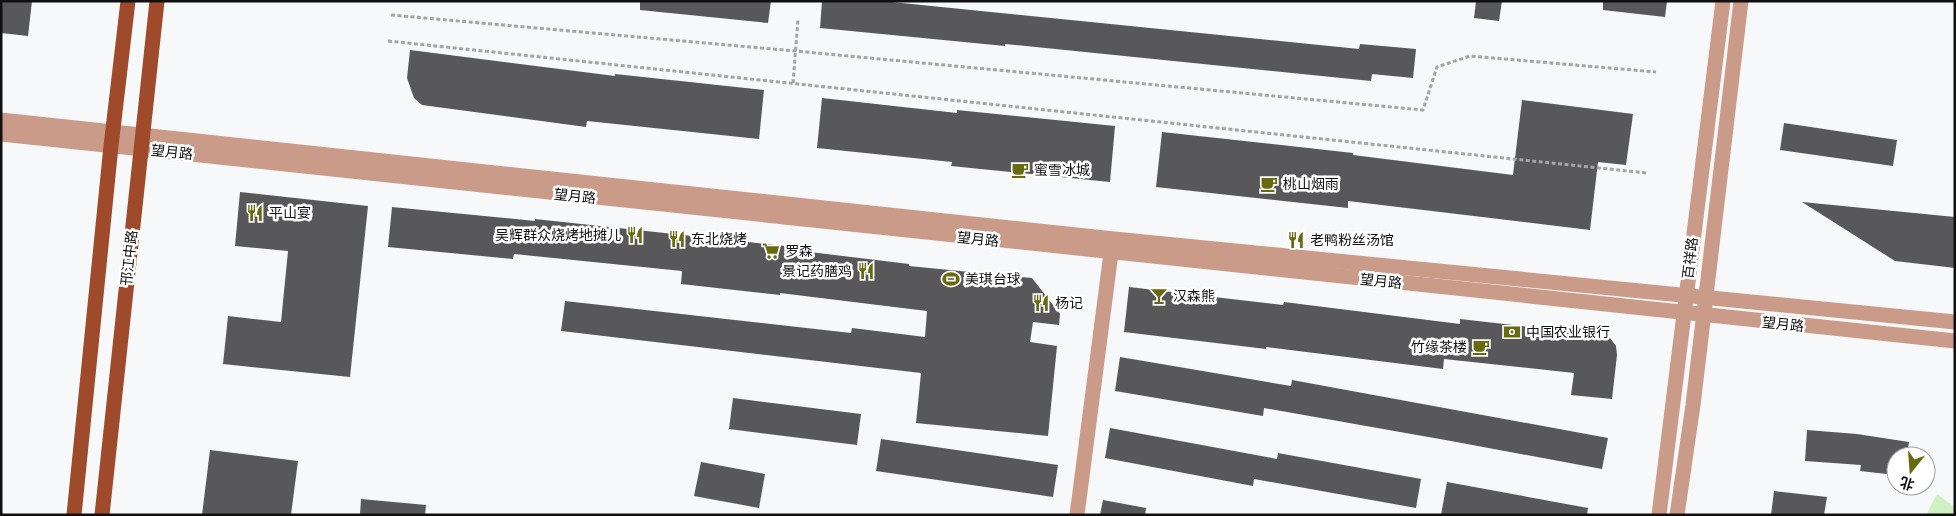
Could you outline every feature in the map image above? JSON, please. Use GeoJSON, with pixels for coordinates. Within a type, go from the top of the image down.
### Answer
{"type":"FeatureCollection","features":[{"type":"Feature","properties":{"kind":"main road","name":"邗江中路"},"geometry":{"type":"LineString","coordinates":[[74,515],[128,1]]}},
{"type":"Feature","properties":{"kind":"main road","name":"邗江中路"},"geometry":{"type":"LineString","coordinates":[[102,515],[157,1]]}},
{"type":"Feature","properties":{"kind":"street","name":"百祥路"},"geometry":{"type":"LineString","coordinates":[[1658,515],[1723,1]]}},
{"type":"Feature","properties":{"kind":"street","name":"百祥路"},"geometry":{"type":"LineString","coordinates":[[1678,515],[1704,316],[1741,1]]}},
{"type":"Feature","properties":{"kind":"street","name":"望月路"},"geometry":{"type":"LineString","coordinates":[[1,120],[112,139]]}},
{"type":"Feature","properties":{"kind":"street","name":"望月路"},"geometry":{"type":"LineString","coordinates":[[1,134],[112,139],[1955,322]]}},
{"type":"Feature","properties":{"kind":"street","name":"望月路"},"geometry":{"type":"LineString","coordinates":[[141,142],[1111,253],[1955,341]]}},
{"type":"Feature","properties":{"kind":"street"},"geometry":{"type":"LineString","coordinates":[[1077,515],[1111,253]]}},
{"type":"Feature","properties":{"kind":"path"},"geometry":{"type":"LineString","coordinates":[[391,15],[795,50],[1423,110],[1437,67],[1470,56],[1656,72]]}},
{"type":"Feature","properties":{"kind":"path"},"geometry":{"type":"LineString","coordinates":[[793,84],[798,19]]}},
{"type":"Feature","properties":{"kind":"path"},"geometry":{"type":"LineString","coordinates":[[388,41],[1647,173]]}},
{"type":"Feature","properties":{"kind":"green space"},"geometry":{"type":"Polygon","coordinates":[[[1937,494],[1955,507],[1955,515],[1926,515],[1937,494]]]}},
{"type":"Feature","properties":{"kind":"building"},"geometry":{"type":"Polygon","coordinates":[[[1,1],[32,1],[28,36],[1,33],[1,1]]]}},
{"type":"Feature","properties":{"kind":"building"},"geometry":{"type":"Polygon","coordinates":[[[640,1],[771,1],[768,23],[640,10],[640,1]]]}},
{"type":"Feature","properties":{"kind":"building"},"geometry":{"type":"Polygon","coordinates":[[[822,1],[882,1],[1359,49],[1360,44],[1416,49],[1413,78],[1372,74],[1371,81],[1005,44],[1005,46],[820,28],[822,1]]]}},
{"type":"Feature","properties":{"kind":"building"},"geometry":{"type":"Polygon","coordinates":[[[1476,1],[1502,1],[1499,21],[1474,18],[1476,1]]]}},
{"type":"Feature","properties":{"kind":"building"},"geometry":{"type":"Polygon","coordinates":[[[1603,1],[1667,1],[1665,17],[1603,10],[1603,1]]]}},
{"type":"Feature","properties":{"kind":"building"},"geometry":{"type":"Polygon","coordinates":[[[410,50],[615,76],[615,74],[764,90],[759,139],[587,121],[586,127],[422,105],[414,98],[407,78],[410,50]]]}},
{"type":"Feature","properties":{"kind":"building"},"geometry":{"type":"Polygon","coordinates":[[[822,98],[957,113],[957,110],[1115,126],[1110,182],[951,166],[952,162],[817,148],[822,98]]]}},
{"type":"Feature","properties":{"kind":"building"},"geometry":{"type":"Polygon","coordinates":[[[1522,100],[1633,114],[1626,165],[1598,162],[1590,230],[1348,201],[1348,208],[1156,187],[1162,132],[1353,153],[1353,155],[1513,175],[1522,100]]]}},
{"type":"Feature","properties":{"kind":"building"},"geometry":{"type":"Polygon","coordinates":[[[1784,123],[1897,140],[1893,166],[1780,150],[1784,123]]]}},
{"type":"Feature","properties":{"kind":"building"},"geometry":{"type":"Polygon","coordinates":[[[240,192],[368,206],[350,377],[223,364],[228,316],[281,322],[288,251],[235,246],[240,192]]]}},
{"type":"Feature","properties":{"kind":"building"},"geometry":{"type":"Polygon","coordinates":[[[1802,202],[1955,217],[1955,268],[1895,261],[1802,202]]]}},
{"type":"Feature","properties":{"kind":"building"},"geometry":{"type":"Polygon","coordinates":[[[392,207],[535,221],[535,219],[785,246],[785,249],[909,264],[909,266],[1032,278],[1060,314],[1059,325],[1033,322],[1030,342],[1057,346],[1048,436],[916,423],[921,373],[561,331],[565,301],[851,333],[852,328],[925,337],[927,311],[780,293],[780,295],[681,284],[682,271],[514,254],[513,259],[388,247],[392,207]]]}},
{"type":"Feature","properties":{"kind":"building"},"geometry":{"type":"Polygon","coordinates":[[[1129,287],[1283,305],[1284,302],[1460,324],[1460,319],[1602,335],[1610,338],[1616,346],[1617,355],[1612,399],[1571,395],[1574,373],[1444,359],[1443,369],[1124,332],[1129,287]]]}},
{"type":"Feature","properties":{"kind":"building"},"geometry":{"type":"Polygon","coordinates":[[[1120,357],[1291,386],[1292,380],[1608,438],[1602,469],[1264,408],[1263,416],[1115,391],[1120,357]]]}},
{"type":"Feature","properties":{"kind":"building"},"geometry":{"type":"Polygon","coordinates":[[[733,398],[861,414],[857,445],[729,429],[733,398]]]}},
{"type":"Feature","properties":{"kind":"building"},"geometry":{"type":"Polygon","coordinates":[[[1110,428],[1277,459],[1278,453],[1421,479],[1416,508],[1254,479],[1253,486],[1105,458],[1110,428]]]}},
{"type":"Feature","properties":{"kind":"building"},"geometry":{"type":"Polygon","coordinates":[[[1807,430],[1857,434],[1909,442],[1908,446],[1886,446],[1886,474],[1860,471],[1861,465],[1805,461],[1807,430]]]}},
{"type":"Feature","properties":{"kind":"building"},"geometry":{"type":"Polygon","coordinates":[[[881,439],[1058,465],[1053,497],[876,471],[881,439]]]}},
{"type":"Feature","properties":{"kind":"building"},"geometry":{"type":"Polygon","coordinates":[[[210,450],[298,461],[291,515],[202,515],[210,450]]]}},
{"type":"Feature","properties":{"kind":"building"},"geometry":{"type":"Polygon","coordinates":[[[701,462],[765,474],[759,508],[694,496],[701,462]]]}},
{"type":"Feature","properties":{"kind":"building"},"geometry":{"type":"Polygon","coordinates":[[[1447,482],[1588,508],[1587,515],[1441,515],[1447,482]]]}},
{"type":"Feature","properties":{"kind":"building"},"geometry":{"type":"Polygon","coordinates":[[[1774,491],[1827,497],[1824,515],[1771,515],[1774,491]]]}},
{"type":"Feature","properties":{"kind":"building"},"geometry":{"type":"Polygon","coordinates":[[[361,499],[426,505],[425,515],[360,515],[361,499]]]}},
{"type":"Feature","properties":{"kind":"building"},"geometry":{"type":"Polygon","coordinates":[[[1103,500],[1146,508],[1145,515],[1100,515],[1103,500]]]}},
{"type":"Feature","properties":{"kind":"place","name":"蜜雪冰城"},"geometry":{"type":"Point","coordinates":[1020,170]}},
{"type":"Feature","properties":{"kind":"place","name":"桃山烟雨"},"geometry":{"type":"Point","coordinates":[1269,184]}},
{"type":"Feature","properties":{"kind":"place","name":"平山宴"},"geometry":{"type":"Point","coordinates":[255,213]}},
{"type":"Feature","properties":{"kind":"place","name":"吴辉群众烧烤地摊儿"},"geometry":{"type":"Point","coordinates":[635,235]}},
{"type":"Feature","properties":{"kind":"place","name":"东北烧烤"},"geometry":{"type":"Point","coordinates":[677,239]}},
{"type":"Feature","properties":{"kind":"place","name":"老鸭粉丝汤馆"},"geometry":{"type":"Point","coordinates":[1296,240]}},
{"type":"Feature","properties":{"kind":"place","name":"罗森"},"geometry":{"type":"Point","coordinates":[771,251]}},
{"type":"Feature","properties":{"kind":"place","name":"景记药膳鸡"},"geometry":{"type":"Point","coordinates":[866,271]}},
{"type":"Feature","properties":{"kind":"place","name":"美琪台球"},"geometry":{"type":"Point","coordinates":[951,279]}},
{"type":"Feature","properties":{"kind":"place","name":"汉森熊"},"geometry":{"type":"Point","coordinates":[1159,296]}},
{"type":"Feature","properties":{"kind":"place","name":"杨记"},"geometry":{"type":"Point","coordinates":[1041,303]}},
{"type":"Feature","properties":{"kind":"place","name":"中国农业银行"},"geometry":{"type":"Point","coordinates":[1512,332]}},
{"type":"Feature","properties":{"kind":"place","name":"竹缘茶楼"},"geometry":{"type":"Point","coordinates":[1481,347]}}]}
